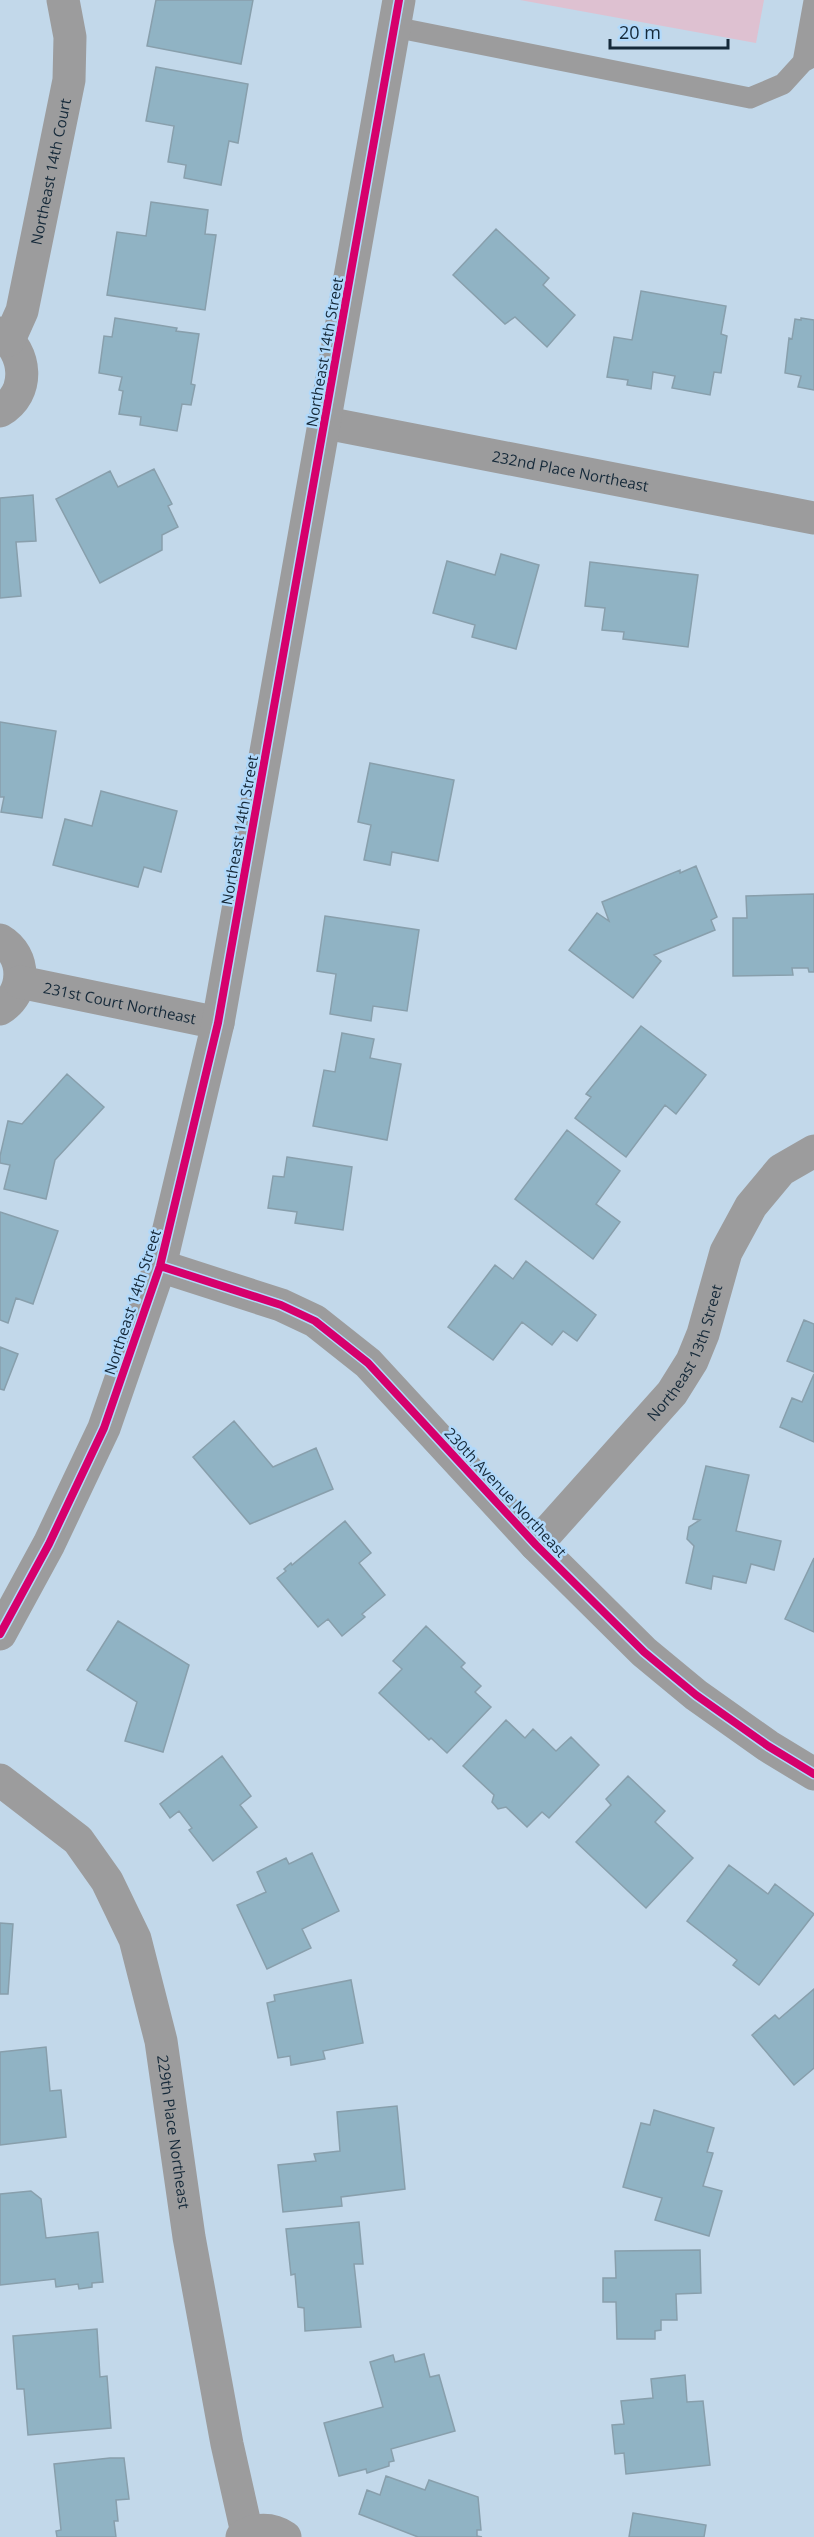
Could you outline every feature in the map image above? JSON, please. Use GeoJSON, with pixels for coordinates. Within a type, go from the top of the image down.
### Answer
{"type":"FeatureCollection","features":[{"type":"Feature","properties":{"kind":"street","name":"Northeast 14th Court"},"geometry":{"type":"LineString","coordinates":[[0,411],[15,398],[22,384],[23,368],[18,352],[5,336],[22,311],[69,80],[70,37],[63,0]]}},
{"type":"Feature","properties":{"kind":"street","name":"Northeast 14th Street"},"geometry":{"type":"LineString","coordinates":[[0,1634],[49,1544],[104,1428],[160,1266],[218,1023],[326,423],[396,14]]}},
{"type":"Feature","properties":{"kind":"street","name":"232nd Place Northeast"},"geometry":{"type":"LineString","coordinates":[[326,423],[814,518]]}},
{"type":"Feature","properties":{"kind":"street"},"geometry":{"type":"LineString","coordinates":[[0,940],[14,952],[20,966],[20,982],[14,997],[0,1009]]}},
{"type":"Feature","properties":{"kind":"street","name":"231st Court Northeast"},"geometry":{"type":"LineString","coordinates":[[20,982],[218,1023]]}},
{"type":"Feature","properties":{"kind":"street","name":"Northeast 13th Street"},"geometry":{"type":"LineString","coordinates":[[536,1545],[672,1393],[692,1361],[703,1334],[726,1252],[752,1206],[781,1170],[814,1151]]}},
{"type":"Feature","properties":{"kind":"street","name":"230th Avenue Northeast"},"geometry":{"type":"LineString","coordinates":[[160,1266],[281,1305],[315,1321],[368,1363],[536,1545],[644,1652],[696,1695],[768,1746],[814,1774]]}},
{"type":"Feature","properties":{"kind":"street","name":"229th Place Northeast"},"geometry":{"type":"LineString","coordinates":[[0,1780],[78,1840],[107,1881],[135,1939],[161,2041],[189,2237],[245,2535],[263,2530],[278,2532],[285,2537]]}},
{"type":"Feature","properties":{"kind":"lane"},"geometry":{"type":"LineString","coordinates":[[396,14],[750,98],[783,84],[809,59],[814,1]]}},
{"type":"Feature","properties":{"kind":"shaded area"},"geometry":{"type":"Polygon","coordinates":[[[520,0],[764,0],[756,43],[520,0]]]}},
{"type":"Feature","properties":{"kind":"building"},"geometry":{"type":"Polygon","coordinates":[[[156,0],[253,0],[241,64],[147,46],[156,0]]]}},
{"type":"Feature","properties":{"kind":"building"},"geometry":{"type":"Polygon","coordinates":[[[156,67],[248,84],[238,143],[229,141],[221,185],[184,178],[186,165],[168,162],[174,126],[146,121],[156,67]]]}},
{"type":"Feature","properties":{"kind":"building"},"geometry":{"type":"Polygon","coordinates":[[[151,202],[208,210],[205,234],[216,235],[205,310],[107,295],[117,232],[146,236],[151,202]]]}},
{"type":"Feature","properties":{"kind":"building"},"geometry":{"type":"Polygon","coordinates":[[[496,229],[549,278],[543,285],[575,315],[547,347],[515,317],[505,324],[453,275],[496,229]]]}},
{"type":"Feature","properties":{"kind":"building"},"geometry":{"type":"Polygon","coordinates":[[[641,291],[726,306],[721,334],[727,336],[721,373],[714,372],[710,395],[672,388],[675,376],[653,372],[651,389],[627,385],[628,380],[607,377],[614,337],[632,340],[641,291]]]}},
{"type":"Feature","properties":{"kind":"building"},"geometry":{"type":"Polygon","coordinates":[[[115,318],[199,334],[191,384],[195,385],[191,405],[182,404],[177,431],[140,425],[141,417],[119,414],[123,391],[119,390],[122,377],[99,373],[104,336],[112,337],[115,318]]]}},
{"type":"Feature","properties":{"kind":"building"},"geometry":{"type":"Polygon","coordinates":[[[801,318],[814,320],[814,390],[798,387],[801,376],[785,373],[789,338],[792,339],[795,319],[801,320],[801,318]]]}},
{"type":"Feature","properties":{"kind":"building"},"geometry":{"type":"Polygon","coordinates":[[[154,469],[172,504],[168,506],[178,527],[162,535],[162,550],[100,583],[56,499],[110,471],[118,487],[154,469]]]}},
{"type":"Feature","properties":{"kind":"building"},"geometry":{"type":"Polygon","coordinates":[[[33,495],[36,541],[16,542],[21,596],[0,598],[0,498],[33,495]]]}},
{"type":"Feature","properties":{"kind":"building"},"geometry":{"type":"Polygon","coordinates":[[[501,554],[539,565],[516,649],[472,637],[475,625],[433,613],[447,561],[495,575],[501,554]]]}},
{"type":"Feature","properties":{"kind":"building"},"geometry":{"type":"Polygon","coordinates":[[[590,562],[698,575],[688,647],[623,639],[624,632],[602,630],[605,608],[585,606],[590,562]]]}},
{"type":"Feature","properties":{"kind":"building"},"geometry":{"type":"Polygon","coordinates":[[[0,722],[56,731],[42,818],[1,812],[4,797],[0,797],[0,722]]]}},
{"type":"Feature","properties":{"kind":"building"},"geometry":{"type":"Polygon","coordinates":[[[370,763],[454,780],[438,861],[392,852],[390,865],[364,860],[371,825],[358,822],[370,763]]]}},
{"type":"Feature","properties":{"kind":"building"},"geometry":{"type":"Polygon","coordinates":[[[101,791],[177,811],[161,872],[144,867],[138,887],[53,865],[65,819],[92,826],[101,791]]]}},
{"type":"Feature","properties":{"kind":"building"},"geometry":{"type":"Polygon","coordinates":[[[696,866],[717,917],[711,920],[715,930],[654,955],[661,961],[633,998],[569,950],[597,913],[609,921],[602,902],[680,870],[680,873],[696,866]]]}},
{"type":"Feature","properties":{"kind":"building"},"geometry":{"type":"Polygon","coordinates":[[[814,894],[814,972],[809,972],[808,968],[792,968],[793,975],[733,976],[733,918],[747,918],[746,896],[814,894]]]}},
{"type":"Feature","properties":{"kind":"building"},"geometry":{"type":"Polygon","coordinates":[[[325,916],[419,930],[407,1011],[373,1006],[371,1021],[330,1014],[336,974],[317,971],[325,916]]]}},
{"type":"Feature","properties":{"kind":"building"},"geometry":{"type":"Polygon","coordinates":[[[641,1026],[706,1075],[676,1114],[665,1105],[626,1157],[575,1118],[591,1097],[586,1094],[641,1026]]]}},
{"type":"Feature","properties":{"kind":"building"},"geometry":{"type":"Polygon","coordinates":[[[342,1033],[374,1039],[370,1058],[401,1064],[387,1140],[313,1126],[324,1070],[335,1072],[342,1033]]]}},
{"type":"Feature","properties":{"kind":"building"},"geometry":{"type":"Polygon","coordinates":[[[67,1074],[104,1107],[55,1160],[46,1199],[4,1189],[10,1165],[0,1163],[0,1156],[8,1121],[22,1124],[67,1074]]]}},
{"type":"Feature","properties":{"kind":"building"},"geometry":{"type":"Polygon","coordinates":[[[567,1130],[620,1171],[596,1204],[620,1222],[593,1259],[515,1199],[567,1130]]]}},
{"type":"Feature","properties":{"kind":"building"},"geometry":{"type":"Polygon","coordinates":[[[287,1157],[352,1167],[343,1230],[295,1223],[297,1212],[268,1208],[273,1176],[284,1177],[287,1157]]]}},
{"type":"Feature","properties":{"kind":"building"},"geometry":{"type":"Polygon","coordinates":[[[0,1212],[58,1231],[33,1304],[16,1298],[8,1323],[0,1320],[0,1212]]]}},
{"type":"Feature","properties":{"kind":"building"},"geometry":{"type":"Polygon","coordinates":[[[526,1261],[596,1315],[577,1341],[563,1331],[552,1345],[522,1322],[493,1360],[448,1327],[495,1265],[513,1279],[526,1261]]]}},
{"type":"Feature","properties":{"kind":"building"},"geometry":{"type":"Polygon","coordinates":[[[804,1320],[814,1324],[814,1372],[787,1361],[804,1320]]]}},
{"type":"Feature","properties":{"kind":"building"},"geometry":{"type":"Polygon","coordinates":[[[0,1347],[18,1354],[4,1390],[0,1389],[0,1347]]]}},
{"type":"Feature","properties":{"kind":"building"},"geometry":{"type":"Polygon","coordinates":[[[814,1374],[814,1442],[780,1427],[792,1398],[802,1402],[814,1374]]]}},
{"type":"Feature","properties":{"kind":"building"},"geometry":{"type":"Polygon","coordinates":[[[234,1421],[273,1467],[316,1448],[333,1489],[250,1524],[193,1457],[234,1421]]]}},
{"type":"Feature","properties":{"kind":"building"},"geometry":{"type":"Polygon","coordinates":[[[706,1466],[749,1475],[736,1531],[781,1541],[774,1570],[751,1564],[746,1583],[713,1576],[711,1589],[686,1583],[694,1546],[687,1539],[689,1527],[700,1520],[693,1519],[706,1466]]]}},
{"type":"Feature","properties":{"kind":"building"},"geometry":{"type":"Polygon","coordinates":[[[345,1521],[371,1553],[359,1563],[385,1595],[362,1614],[365,1617],[342,1636],[328,1619],[318,1627],[277,1578],[286,1571],[284,1569],[291,1563],[292,1565],[345,1521]]]}},
{"type":"Feature","properties":{"kind":"building"},"geometry":{"type":"Polygon","coordinates":[[[814,1558],[814,1632],[785,1619],[814,1558]]]}},
{"type":"Feature","properties":{"kind":"building"},"geometry":{"type":"Polygon","coordinates":[[[118,1621],[189,1665],[163,1752],[125,1741],[137,1702],[87,1670],[118,1621]]]}},
{"type":"Feature","properties":{"kind":"building"},"geometry":{"type":"Polygon","coordinates":[[[426,1626],[465,1663],[461,1667],[481,1686],[475,1692],[491,1707],[447,1753],[431,1738],[429,1740],[379,1693],[402,1669],[393,1661],[426,1626]]]}},
{"type":"Feature","properties":{"kind":"building"},"geometry":{"type":"Polygon","coordinates":[[[506,1720],[525,1738],[533,1729],[556,1751],[571,1737],[599,1765],[549,1818],[542,1812],[527,1827],[506,1807],[498,1809],[492,1802],[494,1795],[463,1766],[506,1720]]]}},
{"type":"Feature","properties":{"kind":"building"},"geometry":{"type":"Polygon","coordinates":[[[222,1756],[251,1796],[240,1805],[257,1827],[213,1861],[189,1830],[192,1828],[179,1811],[170,1818],[160,1804],[222,1756]]]}},
{"type":"Feature","properties":{"kind":"building"},"geometry":{"type":"Polygon","coordinates":[[[628,1776],[665,1811],[655,1822],[693,1858],[646,1908],[576,1842],[611,1805],[606,1799],[628,1776]]]}},
{"type":"Feature","properties":{"kind":"building"},"geometry":{"type":"Polygon","coordinates":[[[312,1853],[339,1911],[302,1929],[311,1948],[267,1969],[237,1905],[266,1892],[257,1872],[286,1858],[289,1864],[312,1853]]]}},
{"type":"Feature","properties":{"kind":"building"},"geometry":{"type":"Polygon","coordinates":[[[729,1865],[768,1894],[775,1884],[814,1914],[759,1985],[733,1965],[737,1960],[687,1921],[729,1865]]]}},
{"type":"Feature","properties":{"kind":"building"},"geometry":{"type":"Polygon","coordinates":[[[0,1923],[13,1924],[8,1994],[0,1994],[0,1923]]]}},
{"type":"Feature","properties":{"kind":"building"},"geometry":{"type":"Polygon","coordinates":[[[351,1980],[363,2043],[323,2051],[325,2059],[291,2065],[290,2056],[278,2058],[267,2003],[275,2001],[274,1995],[351,1980]]]}},
{"type":"Feature","properties":{"kind":"building"},"geometry":{"type":"Polygon","coordinates":[[[814,1989],[814,2068],[794,2085],[752,2035],[775,2015],[779,2019],[814,1989]]]}},
{"type":"Feature","properties":{"kind":"building"},"geometry":{"type":"Polygon","coordinates":[[[46,2047],[50,2091],[61,2090],[66,2137],[0,2145],[0,2052],[46,2047]]]}},
{"type":"Feature","properties":{"kind":"building"},"geometry":{"type":"Polygon","coordinates":[[[397,2106],[405,2189],[341,2197],[342,2206],[283,2212],[278,2165],[316,2161],[314,2154],[340,2151],[337,2112],[397,2106]]]}},
{"type":"Feature","properties":{"kind":"building"},"geometry":{"type":"Polygon","coordinates":[[[654,2110],[714,2128],[707,2152],[713,2153],[703,2186],[722,2191],[709,2236],[655,2220],[662,2198],[623,2187],[641,2123],[650,2125],[654,2110]]]}},
{"type":"Feature","properties":{"kind":"building"},"geometry":{"type":"Polygon","coordinates":[[[31,2191],[41,2199],[46,2238],[98,2232],[103,2282],[92,2283],[92,2287],[79,2289],[78,2284],[56,2287],[55,2279],[0,2285],[0,2194],[31,2191]]]}},
{"type":"Feature","properties":{"kind":"building"},"geometry":{"type":"Polygon","coordinates":[[[359,2222],[363,2264],[354,2264],[361,2327],[305,2331],[304,2308],[298,2307],[295,2274],[291,2275],[286,2229],[359,2222]]]}},
{"type":"Feature","properties":{"kind":"building"},"geometry":{"type":"Polygon","coordinates":[[[700,2250],[701,2293],[676,2294],[677,2320],[661,2320],[661,2330],[655,2331],[655,2339],[617,2339],[616,2302],[603,2302],[603,2278],[616,2278],[615,2251],[700,2250]]]}},
{"type":"Feature","properties":{"kind":"building"},"geometry":{"type":"Polygon","coordinates":[[[97,2329],[100,2377],[107,2376],[111,2428],[28,2435],[24,2389],[17,2389],[13,2336],[97,2329]]]}},
{"type":"Feature","properties":{"kind":"building"},"geometry":{"type":"Polygon","coordinates":[[[424,2354],[430,2377],[439,2375],[455,2431],[391,2449],[394,2461],[389,2462],[389,2466],[367,2473],[366,2469],[339,2476],[324,2423],[383,2407],[370,2362],[393,2355],[395,2362],[424,2354]]]}},
{"type":"Feature","properties":{"kind":"building"},"geometry":{"type":"Polygon","coordinates":[[[685,2375],[687,2402],[703,2401],[710,2465],[626,2474],[624,2453],[615,2454],[612,2425],[624,2424],[621,2401],[653,2398],[651,2379],[685,2375]]]}},
{"type":"Feature","properties":{"kind":"building"},"geometry":{"type":"Polygon","coordinates":[[[124,2458],[129,2499],[116,2500],[118,2521],[114,2521],[116,2537],[57,2537],[56,2531],[61,2530],[54,2464],[124,2458]]]}},
{"type":"Feature","properties":{"kind":"building"},"geometry":{"type":"Polygon","coordinates":[[[386,2476],[425,2490],[429,2480],[478,2497],[481,2530],[477,2530],[477,2536],[482,2537],[418,2537],[359,2514],[367,2490],[380,2495],[386,2476]]]}},
{"type":"Feature","properties":{"kind":"building"},"geometry":{"type":"Polygon","coordinates":[[[633,2513],[706,2525],[704,2537],[629,2537],[633,2513]]]}},
{"type":"Feature","properties":{"kind":"cycle path"},"geometry":{"type":"LineString","coordinates":[[0,1634],[49,1544],[104,1428],[160,1266],[218,1023],[399,0]]}},
{"type":"Feature","properties":{"kind":"cycle path"},"geometry":{"type":"LineString","coordinates":[[160,1266],[281,1305],[315,1321],[368,1363],[536,1545],[644,1652],[696,1695],[768,1746],[814,1774]]}}]}
